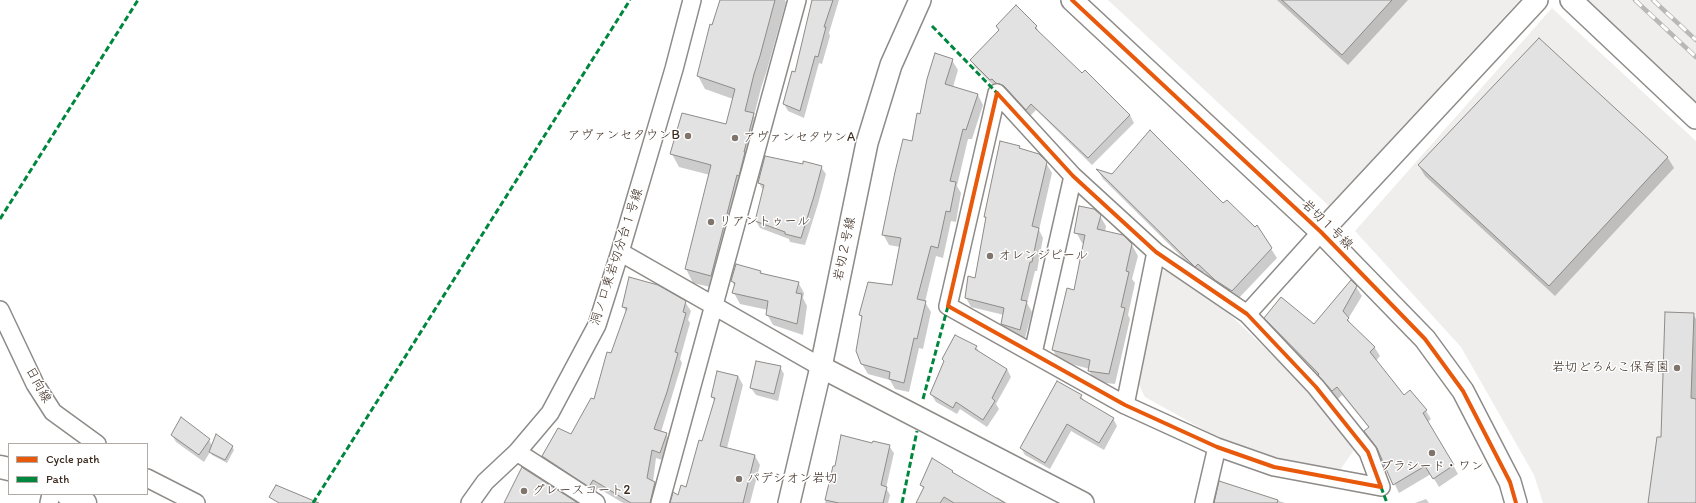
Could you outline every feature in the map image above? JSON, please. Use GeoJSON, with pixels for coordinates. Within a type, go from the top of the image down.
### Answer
{"type":"FeatureCollection","features":[{"type":"Feature","properties":{"kind":"main road"},"geometry":{"type":"LineString","coordinates":[[69,495],[85,503]]}},
{"type":"Feature","properties":{"kind":"street","name":"洞ノ口東岩切分台１号線"},"geometry":{"type":"LineString","coordinates":[[470,503],[486,482],[517,452],[550,413],[597,325],[674,69],[692,0]]}},
{"type":"Feature","properties":{"kind":"street"},"geometry":{"type":"LineString","coordinates":[[660,503],[713,305],[798,0]]}},
{"type":"Feature","properties":{"kind":"street","name":"岩切２号線"},"geometry":{"type":"LineString","coordinates":[[789,503],[821,367],[867,143],[891,65],[920,0]]}},
{"type":"Feature","properties":{"kind":"street","name":"岩切１号線"},"geometry":{"type":"LineString","coordinates":[[1072,0],[1321,232],[1425,339],[1463,391],[1510,482],[1516,503]]}},
{"type":"Feature","properties":{"kind":"street"},"geometry":{"type":"LineString","coordinates":[[1247,314],[1321,232],[1537,0]]}},
{"type":"Feature","properties":{"kind":"street"},"geometry":{"type":"LineString","coordinates":[[1571,0],[1696,118]]}},
{"type":"Feature","properties":{"kind":"street"},"geometry":{"type":"LineString","coordinates":[[997,94],[1073,176],[1156,252],[1247,314],[1316,387],[1368,452],[1381,487],[1274,467],[1217,447],[1125,405],[948,306],[997,94]]}},
{"type":"Feature","properties":{"kind":"street"},"geometry":{"type":"LineString","coordinates":[[1033,353],[1073,176]]}},
{"type":"Feature","properties":{"kind":"street"},"geometry":{"type":"LineString","coordinates":[[620,252],[821,367],[1083,503]]}},
{"type":"Feature","properties":{"kind":"street"},"geometry":{"type":"LineString","coordinates":[[1125,405],[1156,252]]}},
{"type":"Feature","properties":{"kind":"street","name":"日向線"},"geometry":{"type":"LineString","coordinates":[[0,310],[35,384],[54,412],[96,443]]}},
{"type":"Feature","properties":{"kind":"street"},"geometry":{"type":"LineString","coordinates":[[1204,503],[1217,447]]}},
{"type":"Feature","properties":{"kind":"street"},"geometry":{"type":"LineString","coordinates":[[517,452],[596,503]]}},
{"type":"Feature","properties":{"kind":"street"},"geometry":{"type":"LineString","coordinates":[[148,479],[196,503]]}},
{"type":"Feature","properties":{"kind":"shaded area"},"geometry":{"type":"Polygon","coordinates":[[[1108,0],[1520,0],[1329,206],[1108,0]]]}},
{"type":"Feature","properties":{"kind":"shaded area"},"geometry":{"type":"Polygon","coordinates":[[[1586,0],[1696,0],[1696,104],[1586,0]]]}},
{"type":"Feature","properties":{"kind":"shaded area"},"geometry":{"type":"Polygon","coordinates":[[[1552,8],[1696,141],[1696,503],[1543,503],[1534,475],[1461,347],[1355,231],[1552,8]]]}},
{"type":"Feature","properties":{"kind":"shaded area"},"geometry":{"type":"Polygon","coordinates":[[[1177,269],[1225,310],[1287,369],[1330,417],[1354,450],[1338,473],[1263,456],[1213,435],[1145,397],[1138,383],[1162,271],[1177,269]]]}},
{"type":"Feature","properties":{"kind":"building"},"geometry":{"type":"Polygon","coordinates":[[[720,0],[775,0],[745,111],[754,113],[745,152],[739,176],[737,175],[711,276],[685,269],[711,165],[670,154],[682,113],[726,124],[735,89],[697,76],[710,24],[712,25],[720,0]]]}},
{"type":"Feature","properties":{"kind":"building"},"geometry":{"type":"Polygon","coordinates":[[[812,0],[833,0],[824,27],[826,27],[818,57],[815,56],[800,111],[783,104],[792,71],[795,72],[812,0]]]}},
{"type":"Feature","properties":{"kind":"building"},"geometry":{"type":"Polygon","coordinates":[[[1282,0],[1392,0],[1342,55],[1282,0]]]}},
{"type":"Feature","properties":{"kind":"building"},"geometry":{"type":"Polygon","coordinates":[[[1016,5],[1037,26],[1035,28],[1082,73],[1085,70],[1130,115],[1088,158],[1031,104],[1026,110],[1004,86],[996,83],[992,79],[990,80],[970,60],[999,30],[996,26],[1016,5]]]}},
{"type":"Feature","properties":{"kind":"building"},"geometry":{"type":"Polygon","coordinates":[[[1539,38],[1668,157],[1549,286],[1418,165],[1539,38]]]}},
{"type":"Feature","properties":{"kind":"building"},"geometry":{"type":"Polygon","coordinates":[[[935,53],[953,59],[945,84],[978,94],[966,130],[963,129],[950,181],[956,182],[950,212],[946,211],[938,248],[931,246],[917,299],[926,301],[917,339],[914,338],[904,383],[889,379],[890,372],[861,364],[856,351],[862,316],[859,315],[868,282],[892,285],[901,238],[882,235],[903,139],[912,141],[917,113],[920,114],[927,79],[935,53]]]}},
{"type":"Feature","properties":{"kind":"building"},"geometry":{"type":"Polygon","coordinates":[[[1150,130],[1223,203],[1227,200],[1255,227],[1257,225],[1272,248],[1232,291],[1215,280],[1198,264],[1195,267],[1096,169],[1112,174],[1150,130]]]}},
{"type":"Feature","properties":{"kind":"building"},"geometry":{"type":"Polygon","coordinates":[[[1000,141],[1020,146],[1019,148],[1039,154],[1047,162],[1032,226],[1039,228],[1032,262],[1030,262],[1021,300],[1027,301],[1020,330],[1001,324],[1004,308],[965,298],[968,276],[975,278],[986,217],[984,217],[1000,141]]]}},
{"type":"Feature","properties":{"kind":"building"},"geometry":{"type":"Polygon","coordinates":[[[765,156],[803,164],[803,161],[822,166],[801,238],[785,234],[785,232],[755,221],[764,185],[758,183],[765,156]]]}},
{"type":"Feature","properties":{"kind":"building"},"geometry":{"type":"Polygon","coordinates":[[[1079,206],[1094,209],[1101,215],[1097,229],[1123,235],[1132,244],[1126,271],[1129,272],[1121,307],[1125,308],[1109,374],[1088,371],[1090,360],[1052,350],[1067,288],[1074,290],[1085,235],[1074,233],[1079,206]]]}},
{"type":"Feature","properties":{"kind":"building"},"geometry":{"type":"Polygon","coordinates":[[[736,264],[761,271],[760,273],[799,282],[796,293],[802,294],[797,324],[766,315],[768,301],[732,293],[735,283],[731,281],[736,264]]]}},
{"type":"Feature","properties":{"kind":"building"},"geometry":{"type":"Polygon","coordinates":[[[629,277],[658,285],[686,301],[683,312],[686,313],[675,352],[678,353],[667,392],[654,429],[667,433],[660,453],[652,450],[647,478],[655,482],[650,503],[631,503],[593,480],[589,487],[542,456],[558,428],[571,434],[591,398],[594,399],[607,352],[611,353],[627,308],[622,307],[629,277]]]}},
{"type":"Feature","properties":{"kind":"building"},"geometry":{"type":"Polygon","coordinates":[[[1351,280],[1357,286],[1343,311],[1349,318],[1347,320],[1375,347],[1370,352],[1404,395],[1410,390],[1427,410],[1423,413],[1454,465],[1433,479],[1425,466],[1393,485],[1377,448],[1364,431],[1369,427],[1337,387],[1332,391],[1318,375],[1319,374],[1264,318],[1281,297],[1314,324],[1351,280]]]}},
{"type":"Feature","properties":{"kind":"building"},"geometry":{"type":"Polygon","coordinates":[[[1665,312],[1694,313],[1691,398],[1696,399],[1696,503],[1648,503],[1657,437],[1661,437],[1665,312]]]}},
{"type":"Feature","properties":{"kind":"building"},"geometry":{"type":"Polygon","coordinates":[[[955,335],[977,346],[975,349],[1007,369],[992,398],[995,401],[983,420],[956,402],[953,408],[930,394],[944,361],[942,359],[955,335]]]}},
{"type":"Feature","properties":{"kind":"building"},"geometry":{"type":"Polygon","coordinates":[[[756,361],[781,366],[774,394],[750,388],[756,361]]]}},
{"type":"Feature","properties":{"kind":"building"},"geometry":{"type":"Polygon","coordinates":[[[717,371],[738,376],[720,446],[755,455],[743,503],[670,503],[673,492],[678,495],[681,485],[686,487],[699,440],[702,441],[715,398],[711,397],[717,371]]]}},
{"type":"Feature","properties":{"kind":"building"},"geometry":{"type":"Polygon","coordinates":[[[1057,381],[1082,395],[1080,398],[1114,418],[1099,443],[1067,424],[1045,463],[1020,448],[1057,381]]]}},
{"type":"Feature","properties":{"kind":"building"},"geometry":{"type":"Polygon","coordinates":[[[181,417],[210,439],[199,455],[171,435],[181,417]]]}},
{"type":"Feature","properties":{"kind":"building"},"geometry":{"type":"Polygon","coordinates":[[[216,434],[233,446],[225,460],[209,452],[216,434]]]}},
{"type":"Feature","properties":{"kind":"building"},"geometry":{"type":"Polygon","coordinates":[[[841,435],[872,443],[873,441],[890,445],[881,485],[887,487],[883,503],[839,503],[825,500],[833,466],[835,466],[841,435]]]}},
{"type":"Feature","properties":{"kind":"building"},"geometry":{"type":"Polygon","coordinates":[[[932,458],[953,471],[952,472],[1005,503],[954,503],[944,497],[940,503],[916,503],[924,487],[920,485],[932,458]]]}},
{"type":"Feature","properties":{"kind":"building","name":"グレースコート2"},"geometry":{"type":"Polygon","coordinates":[[[522,467],[523,468],[578,503],[504,503],[522,467]]]}},
{"type":"Feature","properties":{"kind":"building"},"geometry":{"type":"Polygon","coordinates":[[[1219,481],[1278,500],[1277,503],[1214,503],[1219,481]]]}},
{"type":"Feature","properties":{"kind":"building"},"geometry":{"type":"Polygon","coordinates":[[[276,485],[319,503],[279,503],[269,497],[276,485]]]}},
{"type":"Feature","properties":{"kind":"railway"},"geometry":{"type":"LineString","coordinates":[[1635,0],[1696,57]]}},
{"type":"Feature","properties":{"kind":"railway"},"geometry":{"type":"LineString","coordinates":[[1653,0],[1696,40]]}},
{"type":"Feature","properties":{"kind":"marked path"},"geometry":{"type":"LineString","coordinates":[[0,219],[138,0]]}},
{"type":"Feature","properties":{"kind":"marked path"},"geometry":{"type":"LineString","coordinates":[[313,503],[630,0]]}},
{"type":"Feature","properties":{"kind":"marked path"},"geometry":{"type":"LineString","coordinates":[[932,26],[997,93]]}},
{"type":"Feature","properties":{"kind":"marked path"},"geometry":{"type":"LineString","coordinates":[[923,399],[948,306]]}},
{"type":"Feature","properties":{"kind":"marked path"},"geometry":{"type":"LineString","coordinates":[[902,503],[917,431]]}},
{"type":"Feature","properties":{"kind":"marked path"},"geometry":{"type":"LineString","coordinates":[[1381,487],[1387,503]]}},
{"type":"Feature","properties":{"kind":"cycle path"},"geometry":{"type":"LineString","coordinates":[[1072,0],[1321,232],[1425,339],[1463,391],[1510,482],[1516,503]]}},
{"type":"Feature","properties":{"kind":"cycle path"},"geometry":{"type":"LineString","coordinates":[[997,93],[1073,176],[1156,252],[1247,314],[1316,387],[1368,452],[1381,487],[1274,467],[1217,447],[1125,405],[948,306],[997,93]]}},
{"type":"Feature","properties":{"kind":"place","name":"アヴァンセタウンB"},"geometry":{"type":"Point","coordinates":[688,136]}},
{"type":"Feature","properties":{"kind":"place","name":"アヴァンセタウンA"},"geometry":{"type":"Point","coordinates":[735,138]}},
{"type":"Feature","properties":{"kind":"place","name":"リアントゥール"},"geometry":{"type":"Point","coordinates":[711,222]}},
{"type":"Feature","properties":{"kind":"place","name":"オレンジピール"},"geometry":{"type":"Point","coordinates":[990,256]}},
{"type":"Feature","properties":{"kind":"place","name":"岩切どろんこ保育園"},"geometry":{"type":"Point","coordinates":[1677,368]}},
{"type":"Feature","properties":{"kind":"place","name":"プラシード・ワン"},"geometry":{"type":"Point","coordinates":[1432,453]}},
{"type":"Feature","properties":{"kind":"place","name":"パデシオン岩切"},"geometry":{"type":"Point","coordinates":[739,479]}},
{"type":"Feature","properties":{"kind":"place","name":"グレースコート2"},"geometry":{"type":"Point","coordinates":[524,491]}}]}
